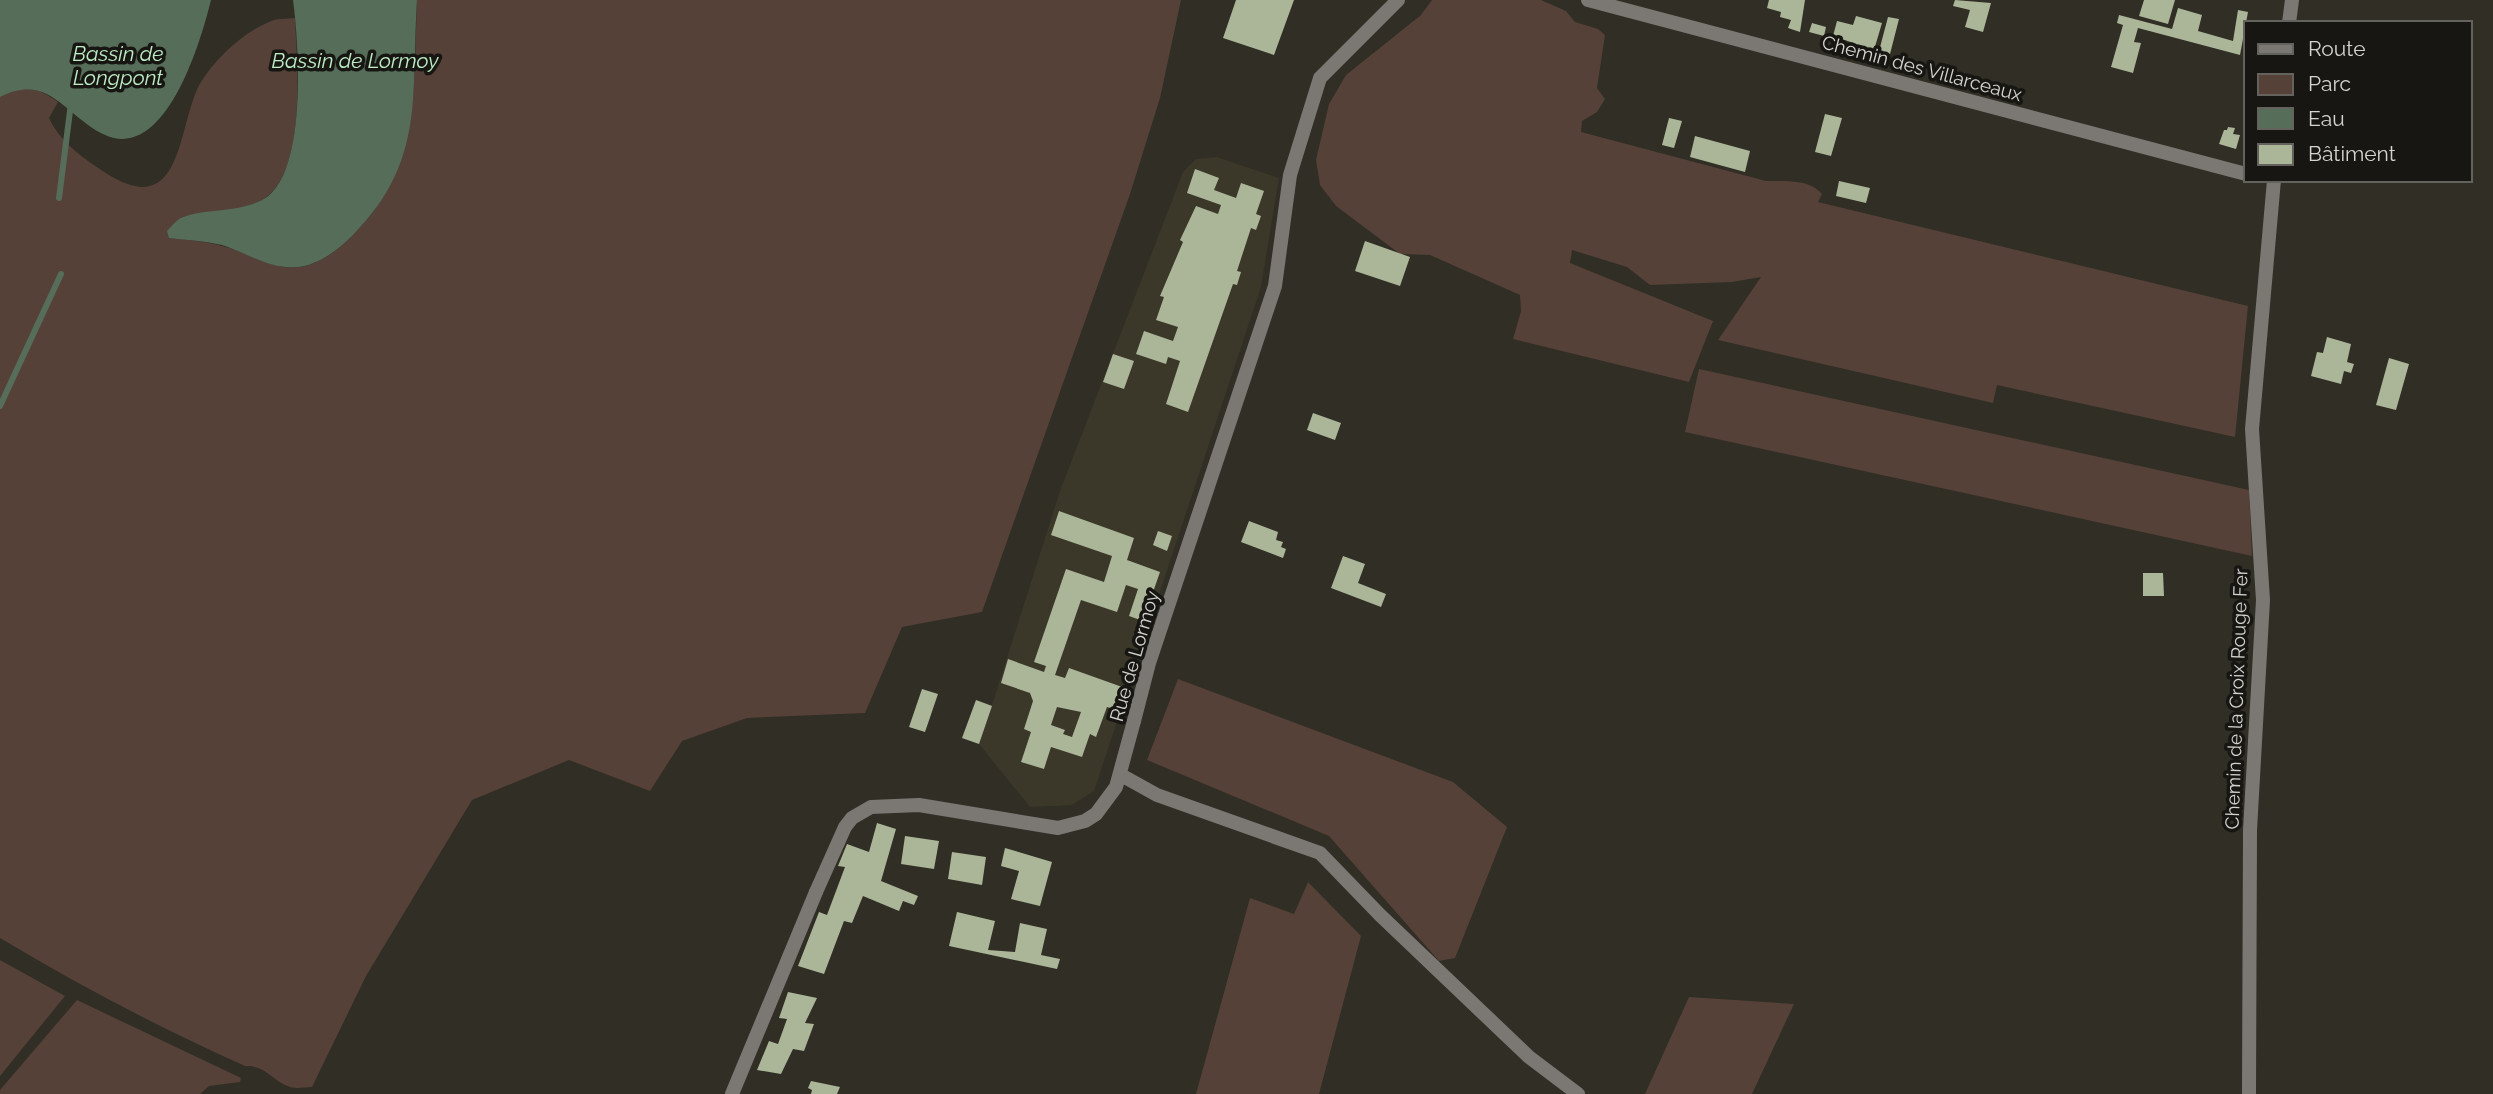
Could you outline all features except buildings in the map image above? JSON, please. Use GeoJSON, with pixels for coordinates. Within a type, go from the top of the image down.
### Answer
{"type":"FeatureCollection","features":[{"type":"Feature","properties":{"kind":"street","name":"Rue de Lormoy"},"geometry":{"type":"LineString","coordinates":[[732,1094],[816,892],[845,827],[852,818],[871,807],[919,804],[1045,827],[1072,826],[1096,814],[1121,775],[1149,663],[1275,286],[1290,175],[1320,78],[1398,0]]}},
{"type":"Feature","properties":{"kind":"street","name":"Chemin des Villarceaux"},"geometry":{"type":"LineString","coordinates":[[1588,0],[2244,173]]}},
{"type":"Feature","properties":{"kind":"street"},"geometry":{"type":"LineString","coordinates":[[2289,21],[2292,0]]}},
{"type":"Feature","properties":{"kind":"street","name":"Chemin de la Croix Rouge Fer"},"geometry":{"type":"LineString","coordinates":[[2249,1094],[2250,830],[2263,600],[2252,429],[2272,182]]}},
{"type":"Feature","properties":{"kind":"street"},"geometry":{"type":"LineString","coordinates":[[1121,775],[1157,795],[1320,853],[1389,924],[1520,1048],[1578,1094]]}},
{"type":"Feature","properties":{"kind":"shaded area"},"geometry":{"type":"Polygon","coordinates":[[[1217,157],[1279,178],[1261,287],[1094,791],[1072,805],[1030,807],[979,744],[962,738],[976,700],[992,705],[1060,491],[1183,172],[1196,159],[1217,157]]]}},
{"type":"Feature","properties":{"kind":"green space"},"geometry":{"type":"Polygon","coordinates":[[[417,0],[1181,0],[1160,98],[1130,194],[982,612],[902,627],[865,713],[747,718],[682,741],[650,791],[569,760],[472,800],[366,976],[312,1087],[292,1088],[258,1068],[245,1066],[213,1052],[90,990],[0,938],[0,97],[30,89],[51,97],[58,102],[49,118],[59,135],[73,149],[106,173],[132,185],[151,186],[164,177],[174,161],[193,99],[214,64],[230,47],[259,27],[275,20],[295,18],[296,114],[288,164],[278,184],[265,198],[246,207],[182,217],[169,238],[216,244],[278,266],[306,266],[328,255],[353,235],[375,209],[392,182],[403,154],[413,96],[417,0]]]}},
{"type":"Feature","properties":{"kind":"green space"},"geometry":{"type":"Polygon","coordinates":[[[1432,0],[1541,0],[1566,11],[1575,22],[1598,29],[1605,35],[1597,88],[1605,99],[1597,112],[1582,121],[1581,132],[1766,181],[1804,183],[1822,194],[1818,202],[2248,306],[2235,437],[1997,385],[1993,403],[1718,340],[1761,277],[1732,282],[1650,285],[1627,267],[1572,250],[1570,263],[1713,321],[1689,382],[1513,339],[1521,311],[1520,295],[1430,255],[1400,254],[1336,206],[1320,185],[1316,160],[1329,104],[1346,75],[1421,15],[1432,0]]]}},
{"type":"Feature","properties":{"kind":"green space"},"geometry":{"type":"Polygon","coordinates":[[[1699,369],[2249,490],[2252,556],[1685,432],[1699,369]]]}},
{"type":"Feature","properties":{"kind":"green space"},"geometry":{"type":"Polygon","coordinates":[[[1178,679],[1453,782],[1507,827],[1455,958],[1439,961],[1329,836],[1147,760],[1178,679]]]}},
{"type":"Feature","properties":{"kind":"green space"},"geometry":{"type":"Polygon","coordinates":[[[1308,882],[1361,936],[1319,1094],[1196,1094],[1250,898],[1294,914],[1308,882]]]}},
{"type":"Feature","properties":{"kind":"green space"},"geometry":{"type":"Polygon","coordinates":[[[0,960],[65,996],[0,1076],[0,960]]]}},
{"type":"Feature","properties":{"kind":"green space"},"geometry":{"type":"Polygon","coordinates":[[[1689,997],[1794,1004],[1752,1094],[1645,1094],[1689,997]]]}},
{"type":"Feature","properties":{"kind":"green space"},"geometry":{"type":"Polygon","coordinates":[[[77,1000],[241,1078],[240,1082],[209,1086],[200,1094],[0,1094],[0,1090],[77,1000]]]}},
{"type":"Feature","properties":{"kind":"water","name":"Bassin de Longpont"},"geometry":{"type":"Polygon","coordinates":[[[0,0],[211,0],[199,43],[176,94],[162,116],[145,132],[125,139],[103,134],[44,93],[17,91],[0,97],[0,0]]]}},
{"type":"Feature","properties":{"kind":"water","name":"Bassin de Lormoy"},"geometry":{"type":"Polygon","coordinates":[[[293,0],[417,0],[410,125],[404,153],[393,180],[376,208],[353,235],[328,256],[306,266],[278,266],[222,245],[169,238],[167,231],[181,218],[252,204],[262,200],[277,187],[287,165],[294,138],[297,108],[297,47],[293,0]]]}},
{"type":"Feature","properties":{"kind":"waterway"},"geometry":{"type":"LineString","coordinates":[[59,198],[71,103]]}},
{"type":"Feature","properties":{"kind":"waterway"},"geometry":{"type":"LineString","coordinates":[[0,406],[61,274]]}}]}
